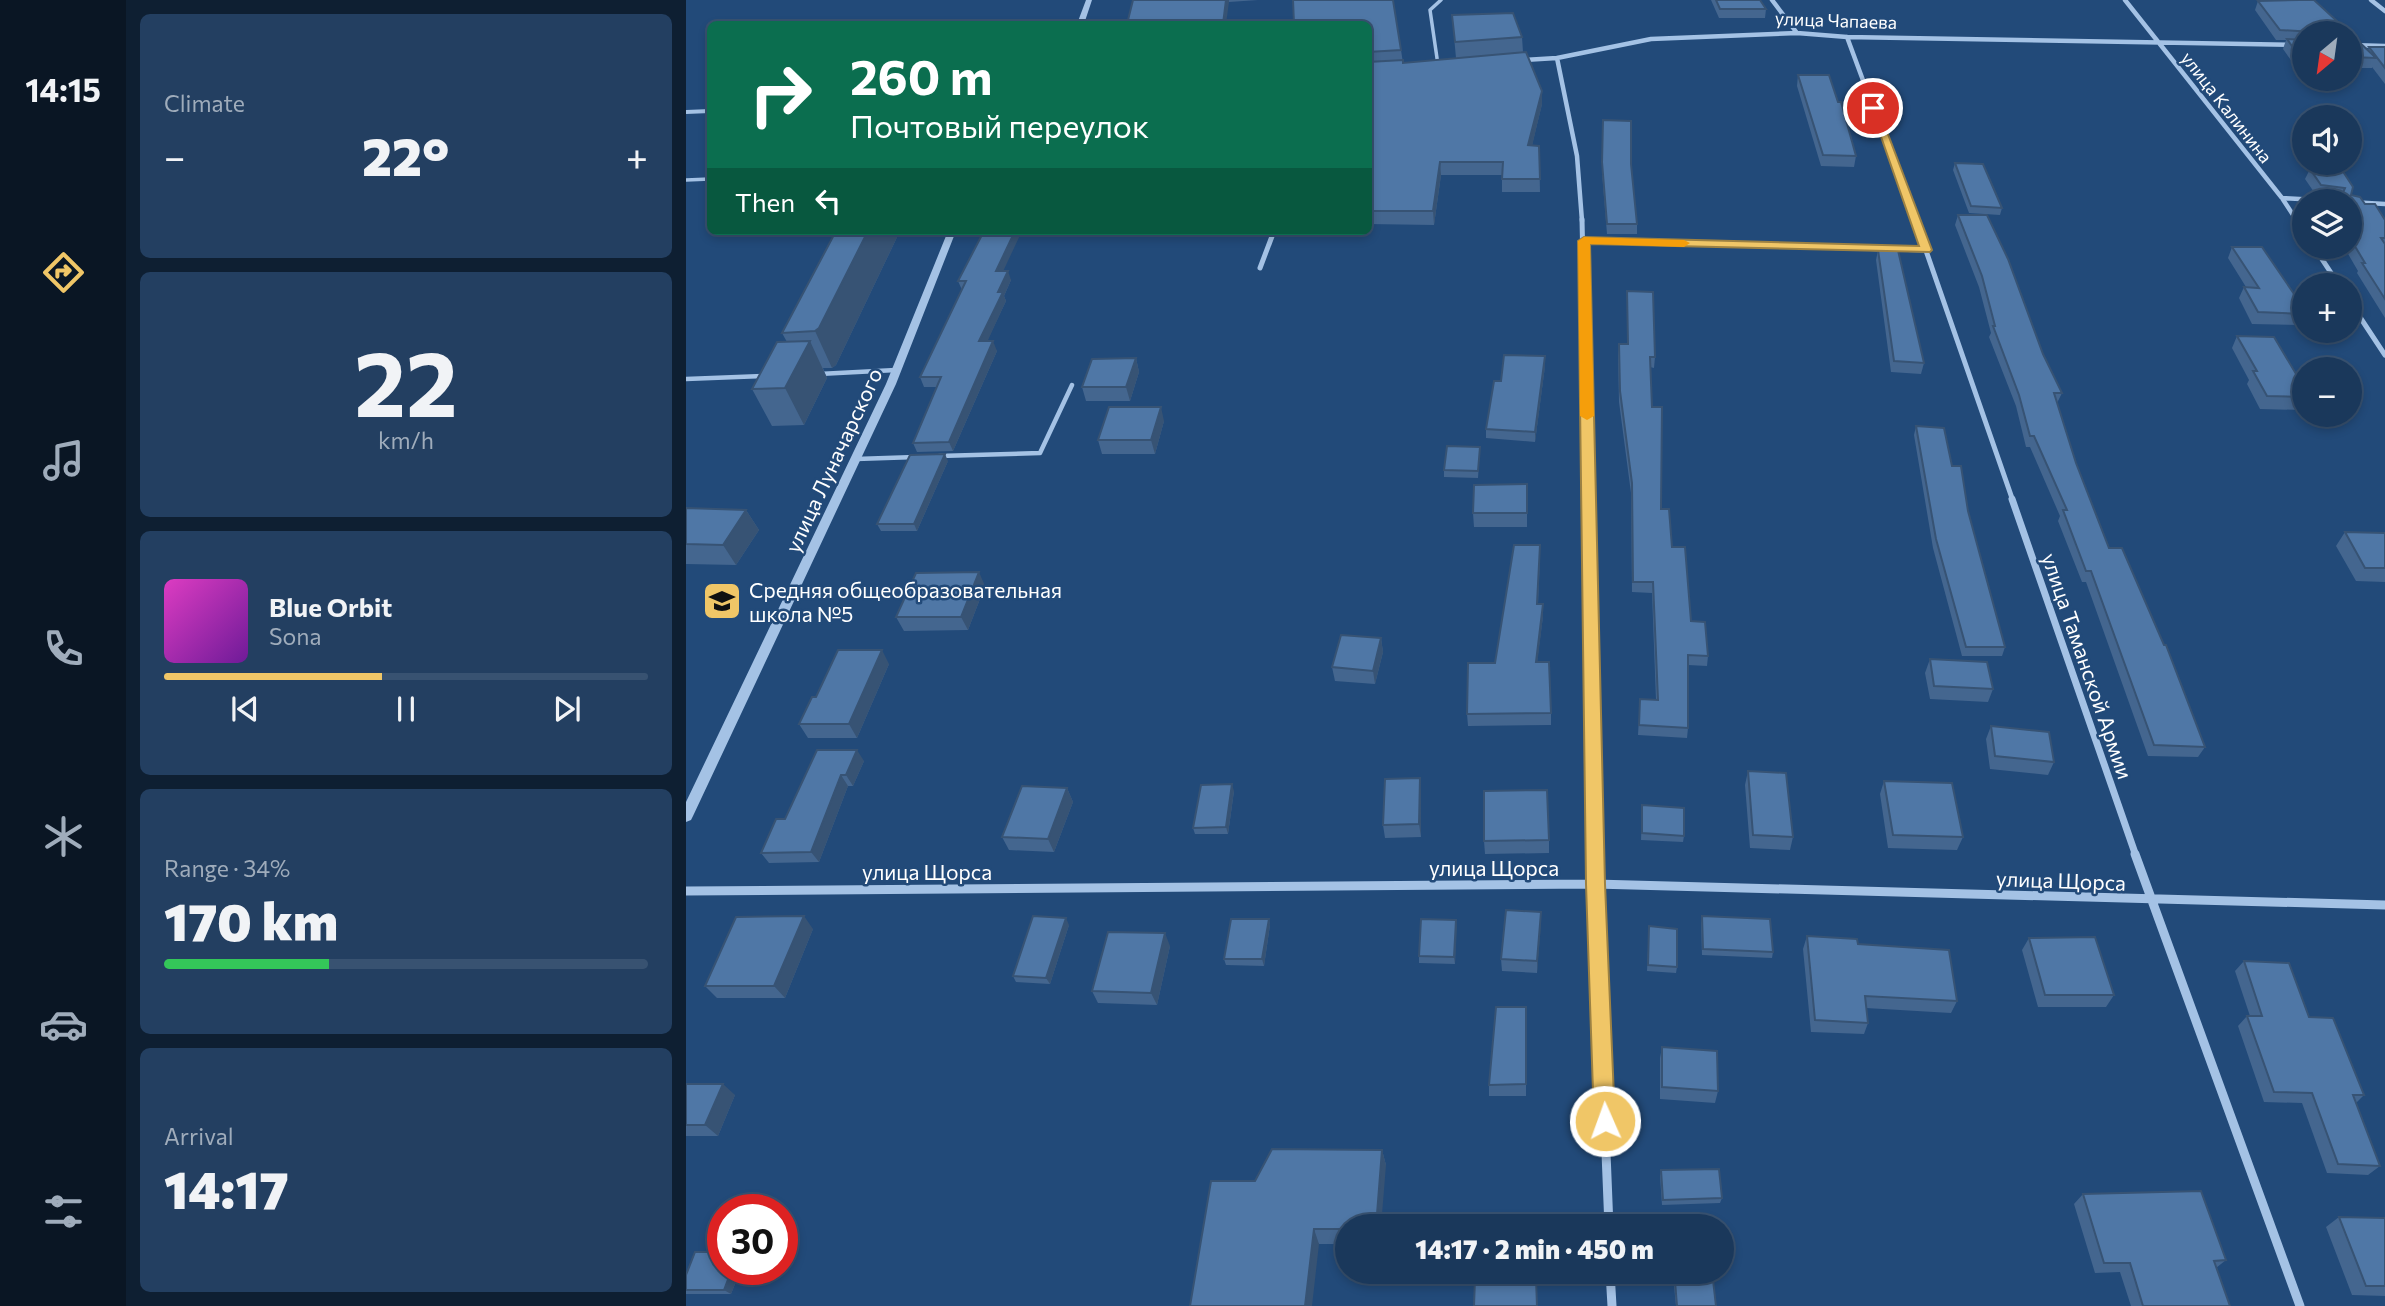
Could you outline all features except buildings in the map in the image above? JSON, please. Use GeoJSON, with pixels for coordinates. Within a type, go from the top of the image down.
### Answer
{"type":"FeatureCollection","features":[{"type":"Feature","properties":{"kind":"street"},"geometry":{"type":"LineString","coordinates":[[1081,21],[1089,0]]}},
{"type":"Feature","properties":{"kind":"street"},"geometry":{"type":"LineString","coordinates":[[1772,0],[1797,33]]}},
{"type":"Feature","properties":{"kind":"street","name":"улица Калинина"},"geometry":{"type":"LineString","coordinates":[[2125,0],[2292,213]]}},
{"type":"Feature","properties":{"kind":"street"},"geometry":{"type":"LineString","coordinates":[[2371,0],[2385,10]]}},
{"type":"Feature","properties":{"kind":"street","name":"улица Чапаева"},"geometry":{"type":"LineString","coordinates":[[1517,61],[1557,58],[1651,39],[1797,33],[1847,37],[2292,45]]}},
{"type":"Feature","properties":{"kind":"street","name":"улица Таманской Армии"},"geometry":{"type":"LineString","coordinates":[[1847,37],[1926,250],[2151,900],[2300,1306]]}},
{"type":"Feature","properties":{"kind":"street"},"geometry":{"type":"LineString","coordinates":[[2362,46],[2385,46]]}},
{"type":"Feature","properties":{"kind":"street"},"geometry":{"type":"LineString","coordinates":[[1557,58],[1577,156],[1584,241],[1595,884],[1608,1214]]}},
{"type":"Feature","properties":{"kind":"street"},"geometry":{"type":"LineString","coordinates":[[1438,65],[1451,65]]}},
{"type":"Feature","properties":{"kind":"street"},"geometry":{"type":"LineString","coordinates":[[686,112],[707,111]]}},
{"type":"Feature","properties":{"kind":"street"},"geometry":{"type":"LineString","coordinates":[[2282,198],[2292,199]]}},
{"type":"Feature","properties":{"kind":"street"},"geometry":{"type":"LineString","coordinates":[[2362,203],[2385,204]]}},
{"type":"Feature","properties":{"kind":"street","name":"улица Луначарского"},"geometry":{"type":"LineString","coordinates":[[686,816],[897,370],[950,235]]}},
{"type":"Feature","properties":{"kind":"street"},"geometry":{"type":"LineString","coordinates":[[1260,268],[1272,235]]}},
{"type":"Feature","properties":{"kind":"street"},"geometry":{"type":"LineString","coordinates":[[1584,241],[1926,250]]}},
{"type":"Feature","properties":{"kind":"street"},"geometry":{"type":"LineString","coordinates":[[2362,320],[2385,355]]}},
{"type":"Feature","properties":{"kind":"street","name":"улица Щорса"},"geometry":{"type":"LineString","coordinates":[[686,891],[1595,884],[2385,905]]}},
{"type":"Feature","properties":{"kind":"street"},"geometry":{"type":"LineString","coordinates":[[1611,1284],[1612,1306]]}},
{"type":"Feature","properties":{"kind":"lane"},"geometry":{"type":"LineString","coordinates":[[1438,65],[1430,10],[1441,0]]}},
{"type":"Feature","properties":{"kind":"lane"},"geometry":{"type":"LineString","coordinates":[[686,180],[707,179]]}},
{"type":"Feature","properties":{"kind":"lane"},"geometry":{"type":"LineString","coordinates":[[813,374],[897,370]]}},
{"type":"Feature","properties":{"kind":"lane"},"geometry":{"type":"LineString","coordinates":[[686,379],[772,376]]}},
{"type":"Feature","properties":{"kind":"lane"},"geometry":{"type":"LineString","coordinates":[[935,456],[1040,453],[1072,385]]}},
{"type":"Feature","properties":{"kind":"lane"},"geometry":{"type":"LineString","coordinates":[[856,459],[922,457]]}},
{"type":"Feature","properties":{"kind":"slow traffic"},"geometry":{"type":"LineString","coordinates":[[1587,416],[1584,241],[1684,243]]}},
{"type":"Feature","properties":{"kind":"place","name":"Средняя общеобразовательная школа №5"},"geometry":{"type":"Point","coordinates":[722,601]}},
{"type":"Feature","properties":{"kind":"route"},"geometry":{"type":"LineString","coordinates":[[1605,1121],[1595,884],[1584,241],[1926,250],[1873,108]]}}]}
